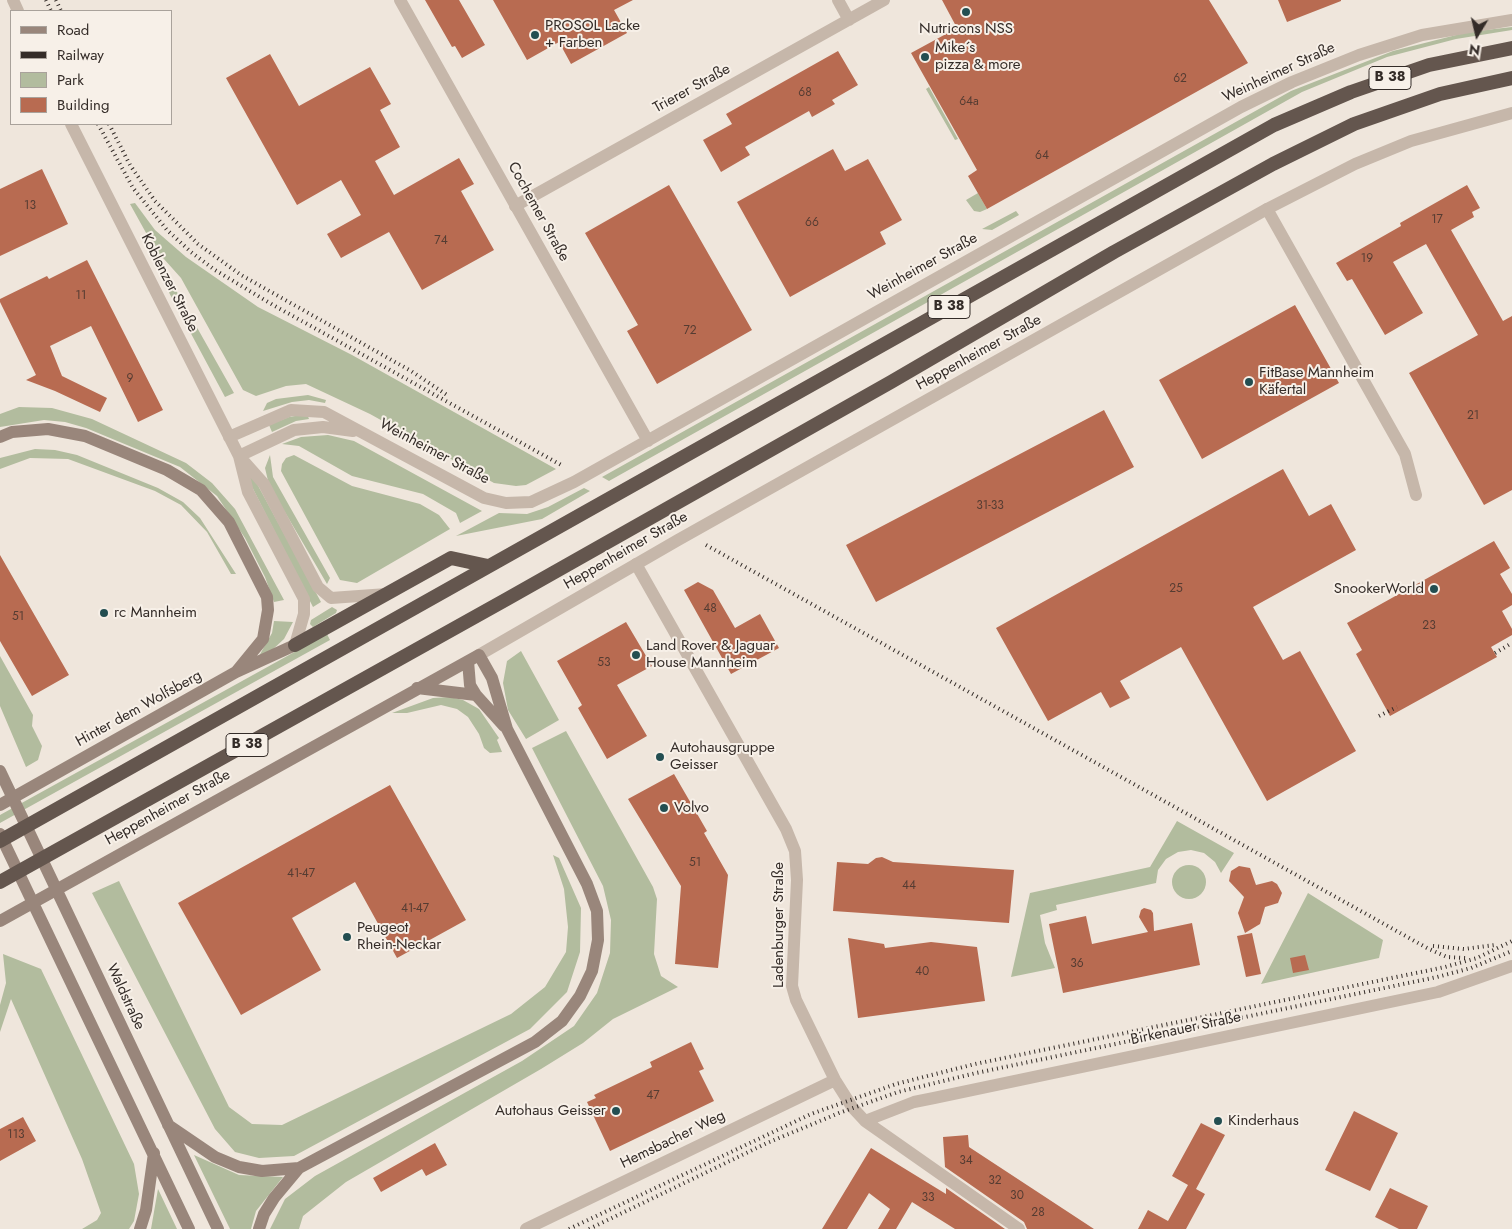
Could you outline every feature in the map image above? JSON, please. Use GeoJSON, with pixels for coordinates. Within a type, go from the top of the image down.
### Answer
{"type":"FeatureCollection","features":[{"type":"Feature","properties":{"kind":"highway","name":"B 38"},"geometry":{"type":"LineString","coordinates":[[0,842],[472,568],[488,566],[1274,125],[1351,92],[1429,65],[1512,48]]}},
{"type":"Feature","properties":{"kind":"highway","name":"B 38"},"geometry":{"type":"LineString","coordinates":[[0,882],[663,511],[1114,252],[1272,164],[1354,124],[1440,94],[1512,78]]}},
{"type":"Feature","properties":{"kind":"highway"},"geometry":{"type":"LineString","coordinates":[[295,645],[451,558],[472,568]]}},
{"type":"Feature","properties":{"kind":"main road"},"geometry":{"type":"LineString","coordinates":[[0,437],[12,432],[48,429],[85,436],[167,470],[201,490],[229,522],[268,597],[263,639],[236,672]]}},
{"type":"Feature","properties":{"kind":"main road","name":"Hinter dem Wolfsberg"},"geometry":{"type":"LineString","coordinates":[[0,805],[236,672],[295,645]]}},
{"type":"Feature","properties":{"kind":"main road"},"geometry":{"type":"LineString","coordinates":[[473,658],[470,685],[476,695],[507,729]]}},
{"type":"Feature","properties":{"kind":"main road"},"geometry":{"type":"LineString","coordinates":[[258,1229],[264,1214],[274,1198],[299,1168],[535,1042],[562,1021],[580,996],[592,971],[598,940],[597,911],[587,884],[507,729],[492,678],[473,658]]}},
{"type":"Feature","properties":{"kind":"main road","name":"Heppenheimer Straße"},"geometry":{"type":"LineString","coordinates":[[0,921],[473,658]]}},
{"type":"Feature","properties":{"kind":"main road"},"geometry":{"type":"LineString","coordinates":[[417,688],[476,695]]}},
{"type":"Feature","properties":{"kind":"main road","name":"Waldstraße"},"geometry":{"type":"LineString","coordinates":[[2,774],[218,1229]]}},
{"type":"Feature","properties":{"kind":"main road"},"geometry":{"type":"LineString","coordinates":[[0,834],[189,1229]]}},
{"type":"Feature","properties":{"kind":"main road"},"geometry":{"type":"LineString","coordinates":[[168,1125],[216,1157],[239,1167],[262,1171],[299,1168]]}},
{"type":"Feature","properties":{"kind":"main road"},"geometry":{"type":"LineString","coordinates":[[140,1229],[146,1210],[154,1153]]}},
{"type":"Feature","properties":{"kind":"street","name":"Cochemer Straße"},"geometry":{"type":"LineString","coordinates":[[400,0],[648,441]]}},
{"type":"Feature","properties":{"kind":"street"},"geometry":{"type":"LineString","coordinates":[[838,0],[849,20]]}},
{"type":"Feature","properties":{"kind":"street","name":"Trierer Straße"},"geometry":{"type":"LineString","coordinates":[[515,206],[884,0]]}},
{"type":"Feature","properties":{"kind":"street","name":"Weinheimer Straße"},"geometry":{"type":"LineString","coordinates":[[229,437],[261,421],[291,410],[324,412],[484,498],[506,503],[530,502],[593,472],[1241,106],[1292,82],[1359,55],[1413,38],[1492,22],[1512,20]]}},
{"type":"Feature","properties":{"kind":"street","name":"Heppenheimer Straße"},"geometry":{"type":"LineString","coordinates":[[473,658],[678,540],[1267,209],[1355,164],[1411,141],[1512,113]]}},
{"type":"Feature","properties":{"kind":"street","name":"Koblenzer Straße"},"geometry":{"type":"LineString","coordinates":[[72,125],[239,456],[248,492],[304,599],[304,614],[295,645]]}},
{"type":"Feature","properties":{"kind":"street"},"geometry":{"type":"LineString","coordinates":[[1267,209],[1405,454],[1416,495]]}},
{"type":"Feature","properties":{"kind":"street","name":"Weinheimer Straße"},"geometry":{"type":"LineString","coordinates":[[239,456],[294,430],[323,427],[363,432]]}},
{"type":"Feature","properties":{"kind":"street","name":"Koblenzer Straße"},"geometry":{"type":"LineString","coordinates":[[239,456],[264,484],[318,587],[332,598],[389,594]]}},
{"type":"Feature","properties":{"kind":"street","name":"Ladenburger Straße"},"geometry":{"type":"LineString","coordinates":[[636,564],[786,829],[795,851],[797,880],[792,986],[796,1000],[835,1080],[852,1107],[865,1121],[1019,1229]]}},
{"type":"Feature","properties":{"kind":"street","name":"Birkenauer Straße"},"geometry":{"type":"LineString","coordinates":[[865,1121],[914,1102],[1438,992],[1512,966]]}},
{"type":"Feature","properties":{"kind":"street","name":"Hemsbacher Weg"},"geometry":{"type":"LineString","coordinates":[[526,1229],[835,1080]]}},
{"type":"Feature","properties":{"kind":"green space"},"geometry":{"type":"Polygon","coordinates":[[[1512,27],[1512,30],[1456,39],[1387,57],[1302,92],[609,481],[602,477],[1291,91],[1393,51],[1468,32],[1512,27]]]}},
{"type":"Feature","properties":{"kind":"green space"},"geometry":{"type":"Polygon","coordinates":[[[929,87],[958,139],[955,140],[926,89],[929,87]]]}},
{"type":"Feature","properties":{"kind":"green space"},"geometry":{"type":"Polygon","coordinates":[[[978,193],[987,209],[980,212],[974,211],[966,200],[978,193]]]}},
{"type":"Feature","properties":{"kind":"green space"},"geometry":{"type":"Polygon","coordinates":[[[135,203],[155,230],[186,257],[258,307],[352,355],[556,469],[526,485],[516,486],[494,483],[370,414],[306,384],[286,386],[256,396],[243,390],[181,278],[155,249],[130,204],[135,203]]]}},
{"type":"Feature","properties":{"kind":"green space"},"geometry":{"type":"Polygon","coordinates":[[[1016,211],[1019,215],[992,230],[982,229],[1016,211]]]}},
{"type":"Feature","properties":{"kind":"green space"},"geometry":{"type":"Polygon","coordinates":[[[158,272],[173,285],[234,393],[225,397],[158,272]]]}},
{"type":"Feature","properties":{"kind":"green space"},"geometry":{"type":"Polygon","coordinates":[[[308,395],[326,400],[325,403],[309,400],[292,402],[263,411],[267,403],[276,399],[308,395]]]}},
{"type":"Feature","properties":{"kind":"green space"},"geometry":{"type":"Polygon","coordinates":[[[19,407],[52,408],[92,419],[186,463],[212,483],[235,509],[284,600],[274,602],[265,577],[245,538],[217,496],[180,467],[86,428],[65,422],[44,420],[0,427],[0,414],[19,407]]]}},
{"type":"Feature","properties":{"kind":"green space"},"geometry":{"type":"Polygon","coordinates":[[[307,414],[309,419],[296,421],[272,432],[269,425],[289,417],[307,414]]]}},
{"type":"Feature","properties":{"kind":"green space"},"geometry":{"type":"Polygon","coordinates":[[[328,435],[354,441],[482,511],[460,523],[456,513],[423,494],[352,476],[299,446],[282,444],[301,437],[328,435]]]}},
{"type":"Feature","properties":{"kind":"green space"},"geometry":{"type":"Polygon","coordinates":[[[35,449],[55,450],[77,455],[158,488],[183,502],[200,518],[236,574],[231,574],[207,532],[181,505],[155,491],[68,459],[30,458],[0,469],[0,458],[35,449]]]}},
{"type":"Feature","properties":{"kind":"green space"},"geometry":{"type":"Polygon","coordinates":[[[270,455],[273,477],[330,578],[327,584],[269,485],[265,468],[270,455]]]}},
{"type":"Feature","properties":{"kind":"green space"},"geometry":{"type":"Polygon","coordinates":[[[294,455],[352,486],[420,504],[439,515],[450,529],[357,583],[340,580],[281,471],[282,464],[286,458],[294,455]]]}},
{"type":"Feature","properties":{"kind":"green space"},"geometry":{"type":"Polygon","coordinates":[[[248,467],[321,602],[313,607],[250,483],[248,467]]]}},
{"type":"Feature","properties":{"kind":"green space"},"geometry":{"type":"Polygon","coordinates":[[[584,488],[590,491],[542,519],[456,536],[499,513],[527,514],[548,507],[584,488]]]}},
{"type":"Feature","properties":{"kind":"green space"},"geometry":{"type":"Polygon","coordinates":[[[332,607],[337,610],[336,613],[313,627],[310,624],[311,620],[332,607]]]}},
{"type":"Feature","properties":{"kind":"green space"},"geometry":{"type":"Polygon","coordinates":[[[274,621],[293,622],[284,639],[271,651],[259,656],[272,633],[274,621]]]}},
{"type":"Feature","properties":{"kind":"green space"},"geometry":{"type":"Polygon","coordinates":[[[327,634],[330,640],[0,823],[0,815],[327,634]]]}},
{"type":"Feature","properties":{"kind":"green space"},"geometry":{"type":"Polygon","coordinates":[[[521,651],[559,720],[526,739],[508,710],[503,683],[507,661],[521,651]]]}},
{"type":"Feature","properties":{"kind":"green space"},"geometry":{"type":"Polygon","coordinates":[[[0,656],[33,715],[32,726],[42,746],[38,760],[26,767],[0,706],[0,656]]]}},
{"type":"Feature","properties":{"kind":"green space"},"geometry":{"type":"Polygon","coordinates":[[[450,697],[463,700],[479,709],[499,738],[497,740],[502,752],[490,753],[484,748],[479,734],[468,717],[457,709],[441,705],[407,713],[392,713],[433,698],[450,697]]]}},
{"type":"Feature","properties":{"kind":"green space"},"geometry":{"type":"Polygon","coordinates":[[[566,731],[653,887],[657,899],[654,954],[661,976],[678,987],[613,1019],[583,1043],[541,1069],[346,1182],[303,1216],[299,1229],[270,1229],[285,1199],[315,1176],[522,1061],[574,1026],[597,993],[610,953],[611,920],[603,886],[532,748],[566,731]]]}},
{"type":"Feature","properties":{"kind":"green space"},"geometry":{"type":"Polygon","coordinates":[[[1177,821],[1234,853],[1221,873],[1215,862],[1204,853],[1191,850],[1178,852],[1166,859],[1158,870],[1156,883],[1056,905],[1057,910],[1040,915],[1045,943],[1055,968],[1011,977],[1030,893],[1150,867],[1177,821]]]}},
{"type":"Feature","properties":{"kind":"green space"},"geometry":{"type":"Polygon","coordinates":[[[553,855],[559,858],[581,908],[580,952],[567,992],[530,1029],[294,1156],[259,1158],[235,1152],[215,1129],[92,893],[119,881],[229,1107],[252,1124],[282,1125],[511,1014],[545,987],[566,952],[568,927],[564,889],[553,855]]]}},
{"type":"Feature","properties":{"kind":"green space"},"geometry":{"type":"Polygon","coordinates":[[[1189,865],[1201,870],[1206,882],[1201,894],[1189,899],[1177,894],[1172,882],[1177,870],[1189,865]]]}},
{"type":"Feature","properties":{"kind":"green space"},"geometry":{"type":"Polygon","coordinates":[[[1308,893],[1383,940],[1379,958],[1261,984],[1308,893]]]}},
{"type":"Feature","properties":{"kind":"green space"},"geometry":{"type":"Polygon","coordinates":[[[3,954],[41,969],[134,1164],[139,1194],[134,1221],[129,1229],[82,1229],[97,1220],[101,1213],[82,1159],[11,999],[0,1032],[0,1005],[6,983],[3,954]]]}},
{"type":"Feature","properties":{"kind":"green space"},"geometry":{"type":"Polygon","coordinates":[[[194,1155],[239,1175],[283,1177],[256,1211],[251,1229],[230,1229],[194,1155]]]}},
{"type":"Feature","properties":{"kind":"green space"},"geometry":{"type":"Polygon","coordinates":[[[158,1189],[177,1229],[151,1229],[158,1189]]]}},
{"type":"Feature","properties":{"kind":"building"},"geometry":{"type":"Polygon","coordinates":[[[425,0],[459,0],[485,45],[462,58],[455,46],[452,47],[425,0]]]}},
{"type":"Feature","properties":{"kind":"building"},"geometry":{"type":"Polygon","coordinates":[[[493,0],[633,0],[614,10],[627,33],[571,64],[559,42],[527,60],[493,0]]]}},
{"type":"Feature","properties":{"kind":"building"},"geometry":{"type":"Polygon","coordinates":[[[942,0],[1209,0],[1248,63],[987,209],[968,176],[977,170],[911,53],[957,28],[942,0]]]}},
{"type":"Feature","properties":{"kind":"building"},"geometry":{"type":"Polygon","coordinates":[[[1278,0],[1341,0],[1341,1],[1287,22],[1278,0]]]}},
{"type":"Feature","properties":{"kind":"building"},"geometry":{"type":"Polygon","coordinates":[[[838,51],[858,85],[832,100],[835,104],[812,117],[809,111],[745,147],[750,155],[721,172],[703,140],[732,124],[726,114],[838,51]]]}},
{"type":"Feature","properties":{"kind":"building"},"geometry":{"type":"Polygon","coordinates":[[[270,54],[299,106],[370,67],[391,104],[380,110],[400,147],[375,161],[394,195],[459,158],[474,184],[461,191],[494,250],[422,290],[389,232],[341,258],[327,234],[361,215],[341,180],[297,205],[226,78],[270,54]]]}},
{"type":"Feature","properties":{"kind":"building"},"geometry":{"type":"Polygon","coordinates":[[[833,149],[845,171],[868,159],[902,220],[880,232],[886,244],[790,297],[737,202],[833,149]]]}},
{"type":"Feature","properties":{"kind":"building"},"geometry":{"type":"Polygon","coordinates":[[[42,169],[68,224],[0,256],[0,189],[42,169]]]}},
{"type":"Feature","properties":{"kind":"building"},"geometry":{"type":"Polygon","coordinates":[[[669,185],[752,330],[657,384],[627,331],[638,325],[585,233],[669,185]]]}},
{"type":"Feature","properties":{"kind":"building"},"geometry":{"type":"Polygon","coordinates":[[[1467,185],[1480,208],[1472,212],[1474,217],[1451,230],[1503,321],[1512,316],[1512,490],[1484,505],[1409,373],[1478,335],[1426,244],[1393,262],[1423,313],[1385,335],[1352,279],[1347,281],[1336,263],[1401,226],[1400,223],[1467,185]]]}},
{"type":"Feature","properties":{"kind":"building"},"geometry":{"type":"Polygon","coordinates":[[[87,260],[163,410],[138,422],[91,326],[50,346],[62,376],[107,398],[100,412],[26,380],[36,375],[0,302],[0,299],[47,276],[49,279],[87,260]]]}},
{"type":"Feature","properties":{"kind":"building","name":"FitBase Mannheim Käfertal"},"geometry":{"type":"Polygon","coordinates":[[[1295,305],[1339,383],[1202,459],[1159,380],[1295,305]]]}},
{"type":"Feature","properties":{"kind":"building"},"geometry":{"type":"Polygon","coordinates":[[[1104,410],[1134,467],[876,602],[846,545],[1104,410]]]}},
{"type":"Feature","properties":{"kind":"building"},"geometry":{"type":"Polygon","coordinates":[[[1283,469],[1309,516],[1331,504],[1356,550],[1253,607],[1283,660],[1300,651],[1356,751],[1267,801],[1181,647],[1120,681],[1130,698],[1110,708],[1101,692],[1048,721],[996,628],[1283,469]]]}},
{"type":"Feature","properties":{"kind":"building"},"geometry":{"type":"Polygon","coordinates":[[[1494,541],[1510,568],[1500,574],[1512,594],[1512,605],[1502,611],[1512,629],[1512,635],[1491,647],[1497,657],[1390,716],[1356,654],[1362,650],[1347,623],[1494,541]]]}},
{"type":"Feature","properties":{"kind":"building"},"geometry":{"type":"Polygon","coordinates":[[[0,555],[69,675],[32,696],[0,641],[0,555]]]}},
{"type":"Feature","properties":{"kind":"building"},"geometry":{"type":"Polygon","coordinates":[[[698,582],[713,590],[735,628],[760,614],[779,648],[731,674],[684,590],[698,582]]]}},
{"type":"Feature","properties":{"kind":"building"},"geometry":{"type":"Polygon","coordinates":[[[626,622],[652,666],[617,685],[647,736],[607,759],[578,708],[582,705],[557,661],[626,622]]]}},
{"type":"Feature","properties":{"kind":"building"},"geometry":{"type":"Polygon","coordinates":[[[674,774],[707,831],[704,833],[728,875],[718,968],[675,964],[681,886],[628,799],[674,774]]]}},
{"type":"Feature","properties":{"kind":"building"},"geometry":{"type":"Polygon","coordinates":[[[390,785],[466,920],[397,958],[355,882],[292,918],[321,970],[241,1015],[178,903],[390,785]]]}},
{"type":"Feature","properties":{"kind":"building"},"geometry":{"type":"Polygon","coordinates":[[[882,857],[893,862],[1014,870],[1009,923],[833,911],[837,862],[868,864],[876,858],[882,857]]]}},
{"type":"Feature","properties":{"kind":"building"},"geometry":{"type":"Polygon","coordinates":[[[1239,866],[1250,868],[1256,885],[1272,881],[1277,884],[1282,893],[1278,903],[1265,907],[1260,924],[1245,933],[1238,913],[1244,897],[1229,881],[1231,871],[1239,866]]]}},
{"type":"Feature","properties":{"kind":"building"},"geometry":{"type":"Polygon","coordinates":[[[1144,908],[1151,910],[1153,913],[1154,931],[1192,923],[1200,965],[1063,993],[1049,924],[1086,916],[1092,944],[1148,932],[1139,917],[1141,910],[1144,908]]]}},
{"type":"Feature","properties":{"kind":"building"},"geometry":{"type":"Polygon","coordinates":[[[1252,933],[1261,974],[1246,977],[1237,936],[1252,933]]]}},
{"type":"Feature","properties":{"kind":"building"},"geometry":{"type":"Polygon","coordinates":[[[848,938],[884,944],[885,948],[931,942],[977,947],[985,1001],[858,1018],[848,938]]]}},
{"type":"Feature","properties":{"kind":"building"},"geometry":{"type":"Polygon","coordinates":[[[1305,955],[1309,970],[1293,973],[1290,958],[1305,955]]]}},
{"type":"Feature","properties":{"kind":"building"},"geometry":{"type":"Polygon","coordinates":[[[691,1042],[704,1069],[699,1071],[714,1101],[610,1151],[587,1102],[596,1098],[594,1095],[652,1067],[650,1062],[691,1042]]]}},
{"type":"Feature","properties":{"kind":"building"},"geometry":{"type":"Polygon","coordinates":[[[1354,1111],[1398,1133],[1370,1191],[1325,1170],[1354,1111]]]}},
{"type":"Feature","properties":{"kind":"building"},"geometry":{"type":"Polygon","coordinates":[[[23,1117],[36,1141],[0,1161],[0,1129],[23,1117]]]}},
{"type":"Feature","properties":{"kind":"building"},"geometry":{"type":"Polygon","coordinates":[[[1201,1123],[1225,1135],[1196,1189],[1205,1194],[1186,1229],[1138,1229],[1148,1210],[1168,1221],[1188,1185],[1172,1176],[1201,1123]]]}},
{"type":"Feature","properties":{"kind":"building"},"geometry":{"type":"Polygon","coordinates":[[[968,1135],[969,1147],[1094,1229],[1027,1229],[1024,1222],[945,1167],[943,1137],[968,1135]]]}},
{"type":"Feature","properties":{"kind":"building"},"geometry":{"type":"Polygon","coordinates":[[[435,1143],[447,1165],[426,1176],[422,1169],[381,1192],[373,1178],[435,1143]]]}},
{"type":"Feature","properties":{"kind":"building"},"geometry":{"type":"Polygon","coordinates":[[[871,1148],[946,1194],[946,1188],[1005,1229],[955,1229],[912,1202],[896,1229],[878,1229],[890,1209],[869,1193],[847,1229],[822,1229],[871,1148]]]}},
{"type":"Feature","properties":{"kind":"building"},"geometry":{"type":"Polygon","coordinates":[[[1390,1188],[1428,1206],[1417,1229],[1399,1229],[1375,1217],[1390,1188]]]}},
{"type":"Feature","properties":{"kind":"railway"},"geometry":{"type":"LineString","coordinates":[[46,0],[51,10]]}},
{"type":"Feature","properties":{"kind":"railway"},"geometry":{"type":"LineString","coordinates":[[56,0],[61,10]]}},
{"type":"Feature","properties":{"kind":"railway"},"geometry":{"type":"LineString","coordinates":[[99,125],[133,188],[167,230],[191,252],[215,270],[273,305],[563,466]]}},
{"type":"Feature","properties":{"kind":"railway"},"geometry":{"type":"LineString","coordinates":[[110,125],[130,165],[155,201],[198,244],[241,275],[411,371],[447,395]]}},
{"type":"Feature","properties":{"kind":"railway"},"geometry":{"type":"LineString","coordinates":[[706,545],[1427,948],[1447,957],[1466,958]]}},
{"type":"Feature","properties":{"kind":"railway"},"geometry":{"type":"LineString","coordinates":[[1495,653],[1512,643]]}},
{"type":"Feature","properties":{"kind":"railway"},"geometry":{"type":"LineString","coordinates":[[1379,716],[1397,707]]}},
{"type":"Feature","properties":{"kind":"railway"},"geometry":{"type":"LineString","coordinates":[[569,1229],[811,1114],[896,1084],[975,1064],[1445,967],[1477,958],[1512,941]]}},
{"type":"Feature","properties":{"kind":"railway"},"geometry":{"type":"LineString","coordinates":[[1433,946],[1464,949],[1495,945]]}},
{"type":"Feature","properties":{"kind":"railway"},"geometry":{"type":"LineString","coordinates":[[589,1229],[767,1143],[839,1113],[898,1092],[976,1073],[1437,977],[1471,968],[1512,951]]}},
{"type":"Feature","properties":{"kind":"place","name":"Nutricons NSS"},"geometry":{"type":"Point","coordinates":[966,12]}},
{"type":"Feature","properties":{"kind":"place","name":"PROSOL Lacke + Farben"},"geometry":{"type":"Point","coordinates":[535,35]}},
{"type":"Feature","properties":{"kind":"place","name":"Mike´s pizza & more"},"geometry":{"type":"Point","coordinates":[925,57]}},
{"type":"Feature","properties":{"kind":"place","name":"FitBase Mannheim Käfertal"},"geometry":{"type":"Point","coordinates":[1249,382]}},
{"type":"Feature","properties":{"kind":"place","name":"SnookerWorld"},"geometry":{"type":"Point","coordinates":[1434,589]}},
{"type":"Feature","properties":{"kind":"place","name":"rc Mannheim"},"geometry":{"type":"Point","coordinates":[104,613]}},
{"type":"Feature","properties":{"kind":"place","name":"Land Rover & Jaguar House Mannheim"},"geometry":{"type":"Point","coordinates":[636,655]}},
{"type":"Feature","properties":{"kind":"place","name":"Autohausgruppe Geisser"},"geometry":{"type":"Point","coordinates":[660,757]}},
{"type":"Feature","properties":{"kind":"place","name":"Volvo"},"geometry":{"type":"Point","coordinates":[664,808]}},
{"type":"Feature","properties":{"kind":"place","name":"Peugeot Rhein-Neckar"},"geometry":{"type":"Point","coordinates":[347,937]}},
{"type":"Feature","properties":{"kind":"place","name":"Autohaus Geisser"},"geometry":{"type":"Point","coordinates":[616,1111]}},
{"type":"Feature","properties":{"kind":"place","name":"Kinderhaus"},"geometry":{"type":"Point","coordinates":[1218,1121]}}]}
